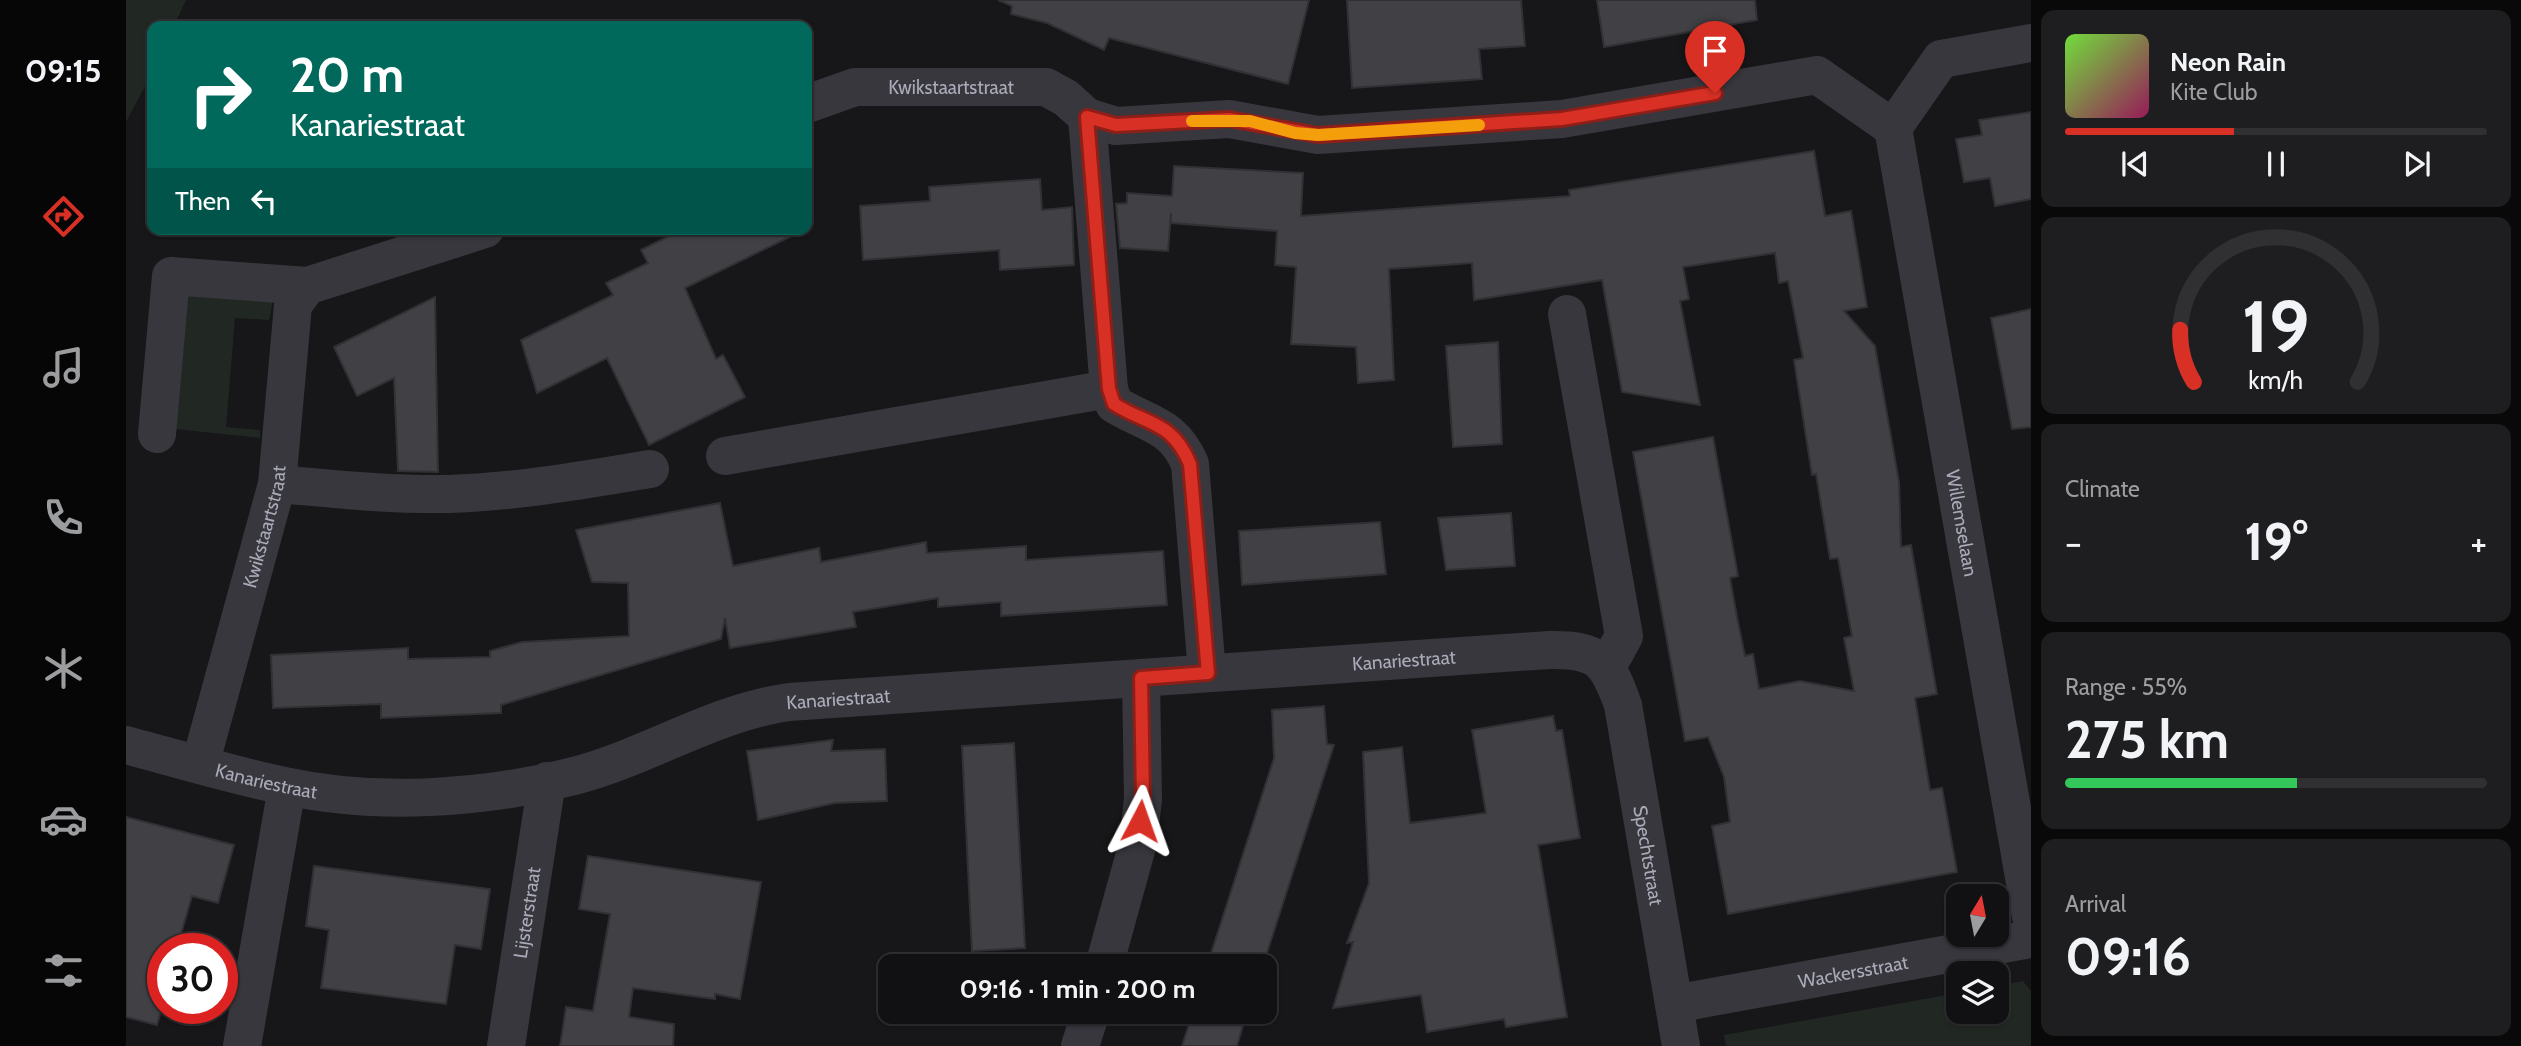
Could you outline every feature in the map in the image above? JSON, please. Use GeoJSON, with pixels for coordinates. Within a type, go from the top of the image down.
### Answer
{"type":"FeatureCollection","features":[{"type":"Feature","properties":{"kind":"street"},"geometry":{"type":"LineString","coordinates":[[1893,128],[1941,59],[2031,43]]}},
{"type":"Feature","properties":{"kind":"street","name":"Kwikstaartstraat"},"geometry":{"type":"LineString","coordinates":[[812,102],[855,87],[1024,86],[1046,88],[1066,97],[1087,117],[1116,125],[1229,119],[1318,135],[1562,119],[1817,75],[1893,128]]}},
{"type":"Feature","properties":{"kind":"street"},"geometry":{"type":"LineString","coordinates":[[1087,117],[1109,389],[1114,404],[1167,430],[1182,444],[1190,464],[1208,673]]}},
{"type":"Feature","properties":{"kind":"street","name":"Willemselaan"},"geometry":{"type":"LineString","coordinates":[[1893,128],[2031,918]]}},
{"type":"Feature","properties":{"kind":"street"},"geometry":{"type":"LineString","coordinates":[[156,434],[171,276],[307,286],[466,235]]}},
{"type":"Feature","properties":{"kind":"street","name":"Kwikstaartstraat"},"geometry":{"type":"LineString","coordinates":[[200,765],[277,484],[289,323],[293,304],[307,286]]}},
{"type":"Feature","properties":{"kind":"street"},"geometry":{"type":"LineString","coordinates":[[1567,314],[1624,636],[1607,667]]}},
{"type":"Feature","properties":{"kind":"street"},"geometry":{"type":"LineString","coordinates":[[726,456],[1109,389]]}},
{"type":"Feature","properties":{"kind":"street"},"geometry":{"type":"LineString","coordinates":[[277,484],[379,493],[450,494],[564,483],[650,469]]}},
{"type":"Feature","properties":{"kind":"street","name":"Kanariestraat"},"geometry":{"type":"LineString","coordinates":[[126,745],[287,787],[374,797],[466,794],[575,776],[760,706],[1570,650],[1591,654],[1607,667]]}},
{"type":"Feature","properties":{"kind":"street","name":"Spechtstraat"},"geometry":{"type":"LineString","coordinates":[[1607,667],[1623,705],[1681,1046]]}},
{"type":"Feature","properties":{"kind":"street"},"geometry":{"type":"LineString","coordinates":[[1107,954],[1138,843],[1143,799],[1141,678]]}},
{"type":"Feature","properties":{"kind":"street","name":"Lijsterstraat"},"geometry":{"type":"LineString","coordinates":[[506,1046],[547,781]]}},
{"type":"Feature","properties":{"kind":"street"},"geometry":{"type":"LineString","coordinates":[[242,1046],[287,787]]}},
{"type":"Feature","properties":{"kind":"street","name":"Wackersstraat"},"geometry":{"type":"LineString","coordinates":[[1674,1004],[2031,939]]}},
{"type":"Feature","properties":{"kind":"street"},"geometry":{"type":"LineString","coordinates":[[1080,1046],[1087,1024]]}},
{"type":"Feature","properties":{"kind":"shaded area"},"geometry":{"type":"Polygon","coordinates":[[[126,0],[186,0],[176,21],[147,21],[147,82],[126,122],[126,0]]]}},
{"type":"Feature","properties":{"kind":"shaded area"},"geometry":{"type":"Polygon","coordinates":[[[180,293],[273,300],[269,320],[235,318],[226,427],[260,430],[260,438],[166,428],[180,293]]]}},
{"type":"Feature","properties":{"kind":"shaded area"},"geometry":{"type":"Polygon","coordinates":[[[2023,981],[2031,991],[2031,1046],[1726,1046],[1724,1035],[1946,995],[1946,1024],[2009,1024],[2009,984],[2023,981]]]}},
{"type":"Feature","properties":{"kind":"building"},"geometry":{"type":"Polygon","coordinates":[[[998,0],[1309,0],[1288,84],[1109,38],[1104,50],[1047,23],[1011,14],[1012,6],[998,0]]]}},
{"type":"Feature","properties":{"kind":"building"},"geometry":{"type":"Polygon","coordinates":[[[1347,0],[1521,0],[1525,46],[1479,49],[1482,79],[1352,88],[1347,0]]]}},
{"type":"Feature","properties":{"kind":"building"},"geometry":{"type":"Polygon","coordinates":[[[1597,0],[1755,0],[1757,20],[1604,47],[1597,0]]]}},
{"type":"Feature","properties":{"kind":"building"},"geometry":{"type":"Polygon","coordinates":[[[2031,112],[2031,199],[1995,206],[1990,178],[1964,182],[1956,139],[1982,135],[1979,120],[2031,112]]]}},
{"type":"Feature","properties":{"kind":"building"},"geometry":{"type":"Polygon","coordinates":[[[1814,151],[1825,216],[1851,211],[1867,307],[1844,311],[1875,346],[1899,482],[1901,547],[1911,545],[1937,694],[1915,698],[1930,790],[1942,788],[1957,872],[1728,914],[1712,826],[1730,822],[1724,777],[1708,737],[1685,741],[1633,452],[1713,437],[1738,576],[1730,578],[1737,617],[1745,656],[1753,654],[1759,689],[1800,681],[1854,691],[1844,638],[1852,636],[1838,558],[1830,559],[1816,474],[1812,475],[1794,360],[1803,358],[1788,281],[1779,283],[1775,253],[1683,267],[1689,299],[1680,301],[1700,405],[1622,392],[1602,280],[1474,300],[1472,263],[1389,269],[1394,380],[1358,383],[1356,347],[1291,344],[1296,267],[1275,265],[1277,231],[1171,223],[1171,213],[1168,251],[1120,248],[1116,204],[1127,203],[1127,193],[1172,196],[1174,166],[1303,173],[1301,216],[1570,196],[1569,190],[1814,151]]]}},
{"type":"Feature","properties":{"kind":"building"},"geometry":{"type":"Polygon","coordinates":[[[1040,179],[1042,210],[1072,207],[1074,265],[1000,270],[999,250],[863,260],[860,206],[930,201],[929,187],[1040,179]]]}},
{"type":"Feature","properties":{"kind":"building"},"geometry":{"type":"Polygon","coordinates":[[[671,235],[794,235],[685,288],[716,359],[723,355],[745,397],[649,445],[607,358],[537,393],[521,340],[613,295],[606,283],[648,263],[641,250],[671,235]]]}},
{"type":"Feature","properties":{"kind":"building"},"geometry":{"type":"Polygon","coordinates":[[[435,297],[438,472],[398,471],[394,378],[357,396],[334,347],[435,297]]]}},
{"type":"Feature","properties":{"kind":"building"},"geometry":{"type":"Polygon","coordinates":[[[2031,309],[2031,427],[2012,429],[1991,318],[2031,309]]]}},
{"type":"Feature","properties":{"kind":"building"},"geometry":{"type":"Polygon","coordinates":[[[1498,342],[1502,444],[1453,447],[1446,346],[1498,342]]]}},
{"type":"Feature","properties":{"kind":"building"},"geometry":{"type":"Polygon","coordinates":[[[720,503],[733,566],[819,548],[821,562],[926,542],[927,553],[1026,546],[1026,560],[1163,551],[1167,605],[1001,616],[1001,602],[938,607],[938,598],[853,612],[856,627],[730,648],[725,618],[721,639],[501,705],[501,713],[381,718],[381,704],[273,708],[271,655],[408,648],[408,659],[490,657],[490,651],[522,642],[629,636],[628,583],[592,582],[576,530],[720,503]]]}},
{"type":"Feature","properties":{"kind":"building"},"geometry":{"type":"Polygon","coordinates":[[[1511,513],[1515,566],[1446,570],[1438,518],[1511,513]]]}},
{"type":"Feature","properties":{"kind":"building"},"geometry":{"type":"Polygon","coordinates":[[[1380,522],[1386,574],[1242,585],[1239,531],[1380,522]]]}},
{"type":"Feature","properties":{"kind":"building"},"geometry":{"type":"Polygon","coordinates":[[[1324,706],[1327,744],[1334,745],[1267,954],[1211,954],[1274,758],[1272,710],[1324,706]]]}},
{"type":"Feature","properties":{"kind":"building"},"geometry":{"type":"Polygon","coordinates":[[[1553,716],[1556,731],[1562,730],[1580,838],[1538,845],[1567,1017],[1506,1027],[1504,1019],[1427,1032],[1421,995],[1333,1008],[1353,942],[1347,943],[1369,883],[1363,752],[1402,747],[1410,823],[1486,813],[1472,730],[1553,716]]]}},
{"type":"Feature","properties":{"kind":"building"},"geometry":{"type":"Polygon","coordinates":[[[833,740],[831,751],[885,749],[887,801],[835,803],[758,820],[747,751],[833,740]]]}},
{"type":"Feature","properties":{"kind":"building"},"geometry":{"type":"Polygon","coordinates":[[[1014,743],[1025,948],[972,951],[962,746],[1014,743]]]}},
{"type":"Feature","properties":{"kind":"building"},"geometry":{"type":"Polygon","coordinates":[[[126,817],[234,845],[218,903],[192,896],[181,933],[147,933],[147,1022],[126,1017],[126,817]]]}},
{"type":"Feature","properties":{"kind":"building"},"geometry":{"type":"Polygon","coordinates":[[[588,856],[761,882],[740,999],[715,994],[715,999],[633,988],[629,1017],[674,1024],[673,1046],[560,1046],[566,1007],[593,1011],[610,914],[579,909],[588,856]]]}},
{"type":"Feature","properties":{"kind":"building"},"geometry":{"type":"Polygon","coordinates":[[[314,866],[490,889],[481,949],[455,945],[446,1004],[321,988],[329,930],[306,926],[314,866]]]}},
{"type":"Feature","properties":{"kind":"building"},"geometry":{"type":"Polygon","coordinates":[[[1189,1024],[1243,1024],[1237,1046],[1182,1046],[1189,1024]]]}},
{"type":"Feature","properties":{"kind":"slow traffic"},"geometry":{"type":"LineString","coordinates":[[1192,121],[1250,121],[1295,133],[1318,135],[1479,125]]}},
{"type":"Feature","properties":{"kind":"route"},"geometry":{"type":"LineString","coordinates":[[1140,821],[1143,799],[1141,678],[1208,673],[1190,464],[1182,444],[1167,430],[1114,404],[1109,389],[1087,117],[1116,125],[1229,119],[1250,121],[1295,133],[1318,135],[1562,119],[1715,93]]}}]}
